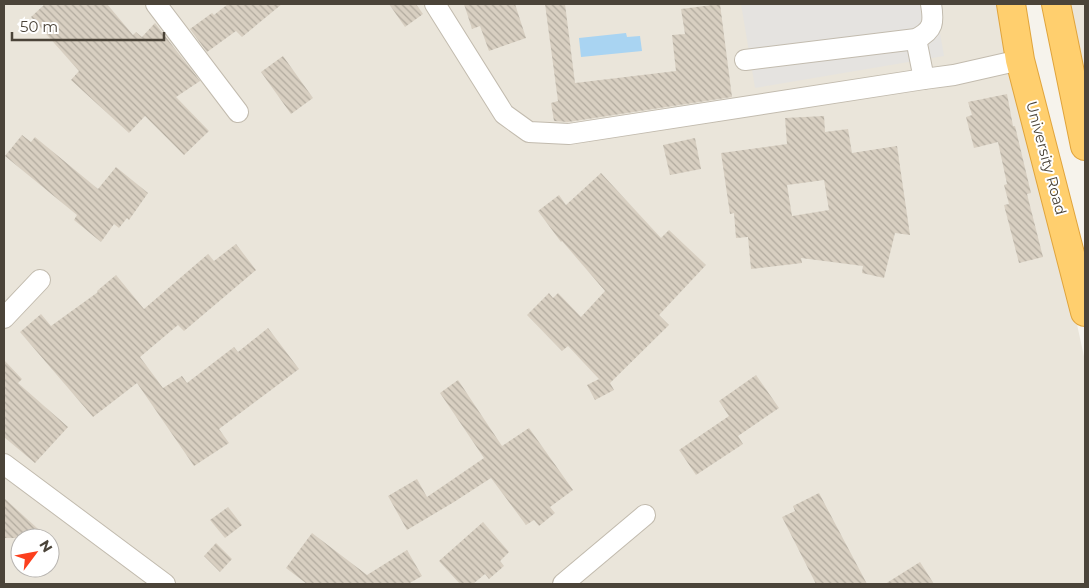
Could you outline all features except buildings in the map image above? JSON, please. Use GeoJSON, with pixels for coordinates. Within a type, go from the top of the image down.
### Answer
{"type":"FeatureCollection","features":[{"type":"Feature","properties":{"kind":"highway","name":"University Road"},"geometry":{"type":"LineString","coordinates":[[1012,4],[1020,60],[1085,312]]}},
{"type":"Feature","properties":{"kind":"highway"},"geometry":{"type":"LineString","coordinates":[[1056,4],[1085,146]]}},
{"type":"Feature","properties":{"kind":"street"},"geometry":{"type":"LineString","coordinates":[[156,4],[238,112]]}},
{"type":"Feature","properties":{"kind":"street"},"geometry":{"type":"LineString","coordinates":[[436,4],[504,114],[529,132],[569,134],[924,78],[954,75],[1020,60]]}},
{"type":"Feature","properties":{"kind":"street"},"geometry":{"type":"LineString","coordinates":[[745,60],[916,39],[925,34],[932,26],[932,4]]}},
{"type":"Feature","properties":{"kind":"street"},"geometry":{"type":"LineString","coordinates":[[916,39],[924,78]]}},
{"type":"Feature","properties":{"kind":"street"},"geometry":{"type":"LineString","coordinates":[[4,318],[40,280]]}},
{"type":"Feature","properties":{"kind":"street"},"geometry":{"type":"LineString","coordinates":[[4,464],[165,584]]}},
{"type":"Feature","properties":{"kind":"street"},"geometry":{"type":"LineString","coordinates":[[563,584],[645,515]]}},
{"type":"Feature","properties":{"kind":"shaded area"},"geometry":{"type":"Polygon","coordinates":[[[4,4],[1007,4],[1085,361],[1085,584],[4,584],[4,4]]]}},
{"type":"Feature","properties":{"kind":"shaded area"},"geometry":{"type":"Polygon","coordinates":[[[741,4],[935,4],[944,56],[755,88],[741,4]]]}},
{"type":"Feature","properties":{"kind":"shaded area"},"geometry":{"type":"Polygon","coordinates":[[[1063,4],[1085,4],[1085,92],[1063,4]]]}},
{"type":"Feature","properties":{"kind":"water"},"geometry":{"type":"Polygon","coordinates":[[[626,33],[627,37],[640,36],[642,51],[581,57],[579,38],[626,33]]]}}]}
